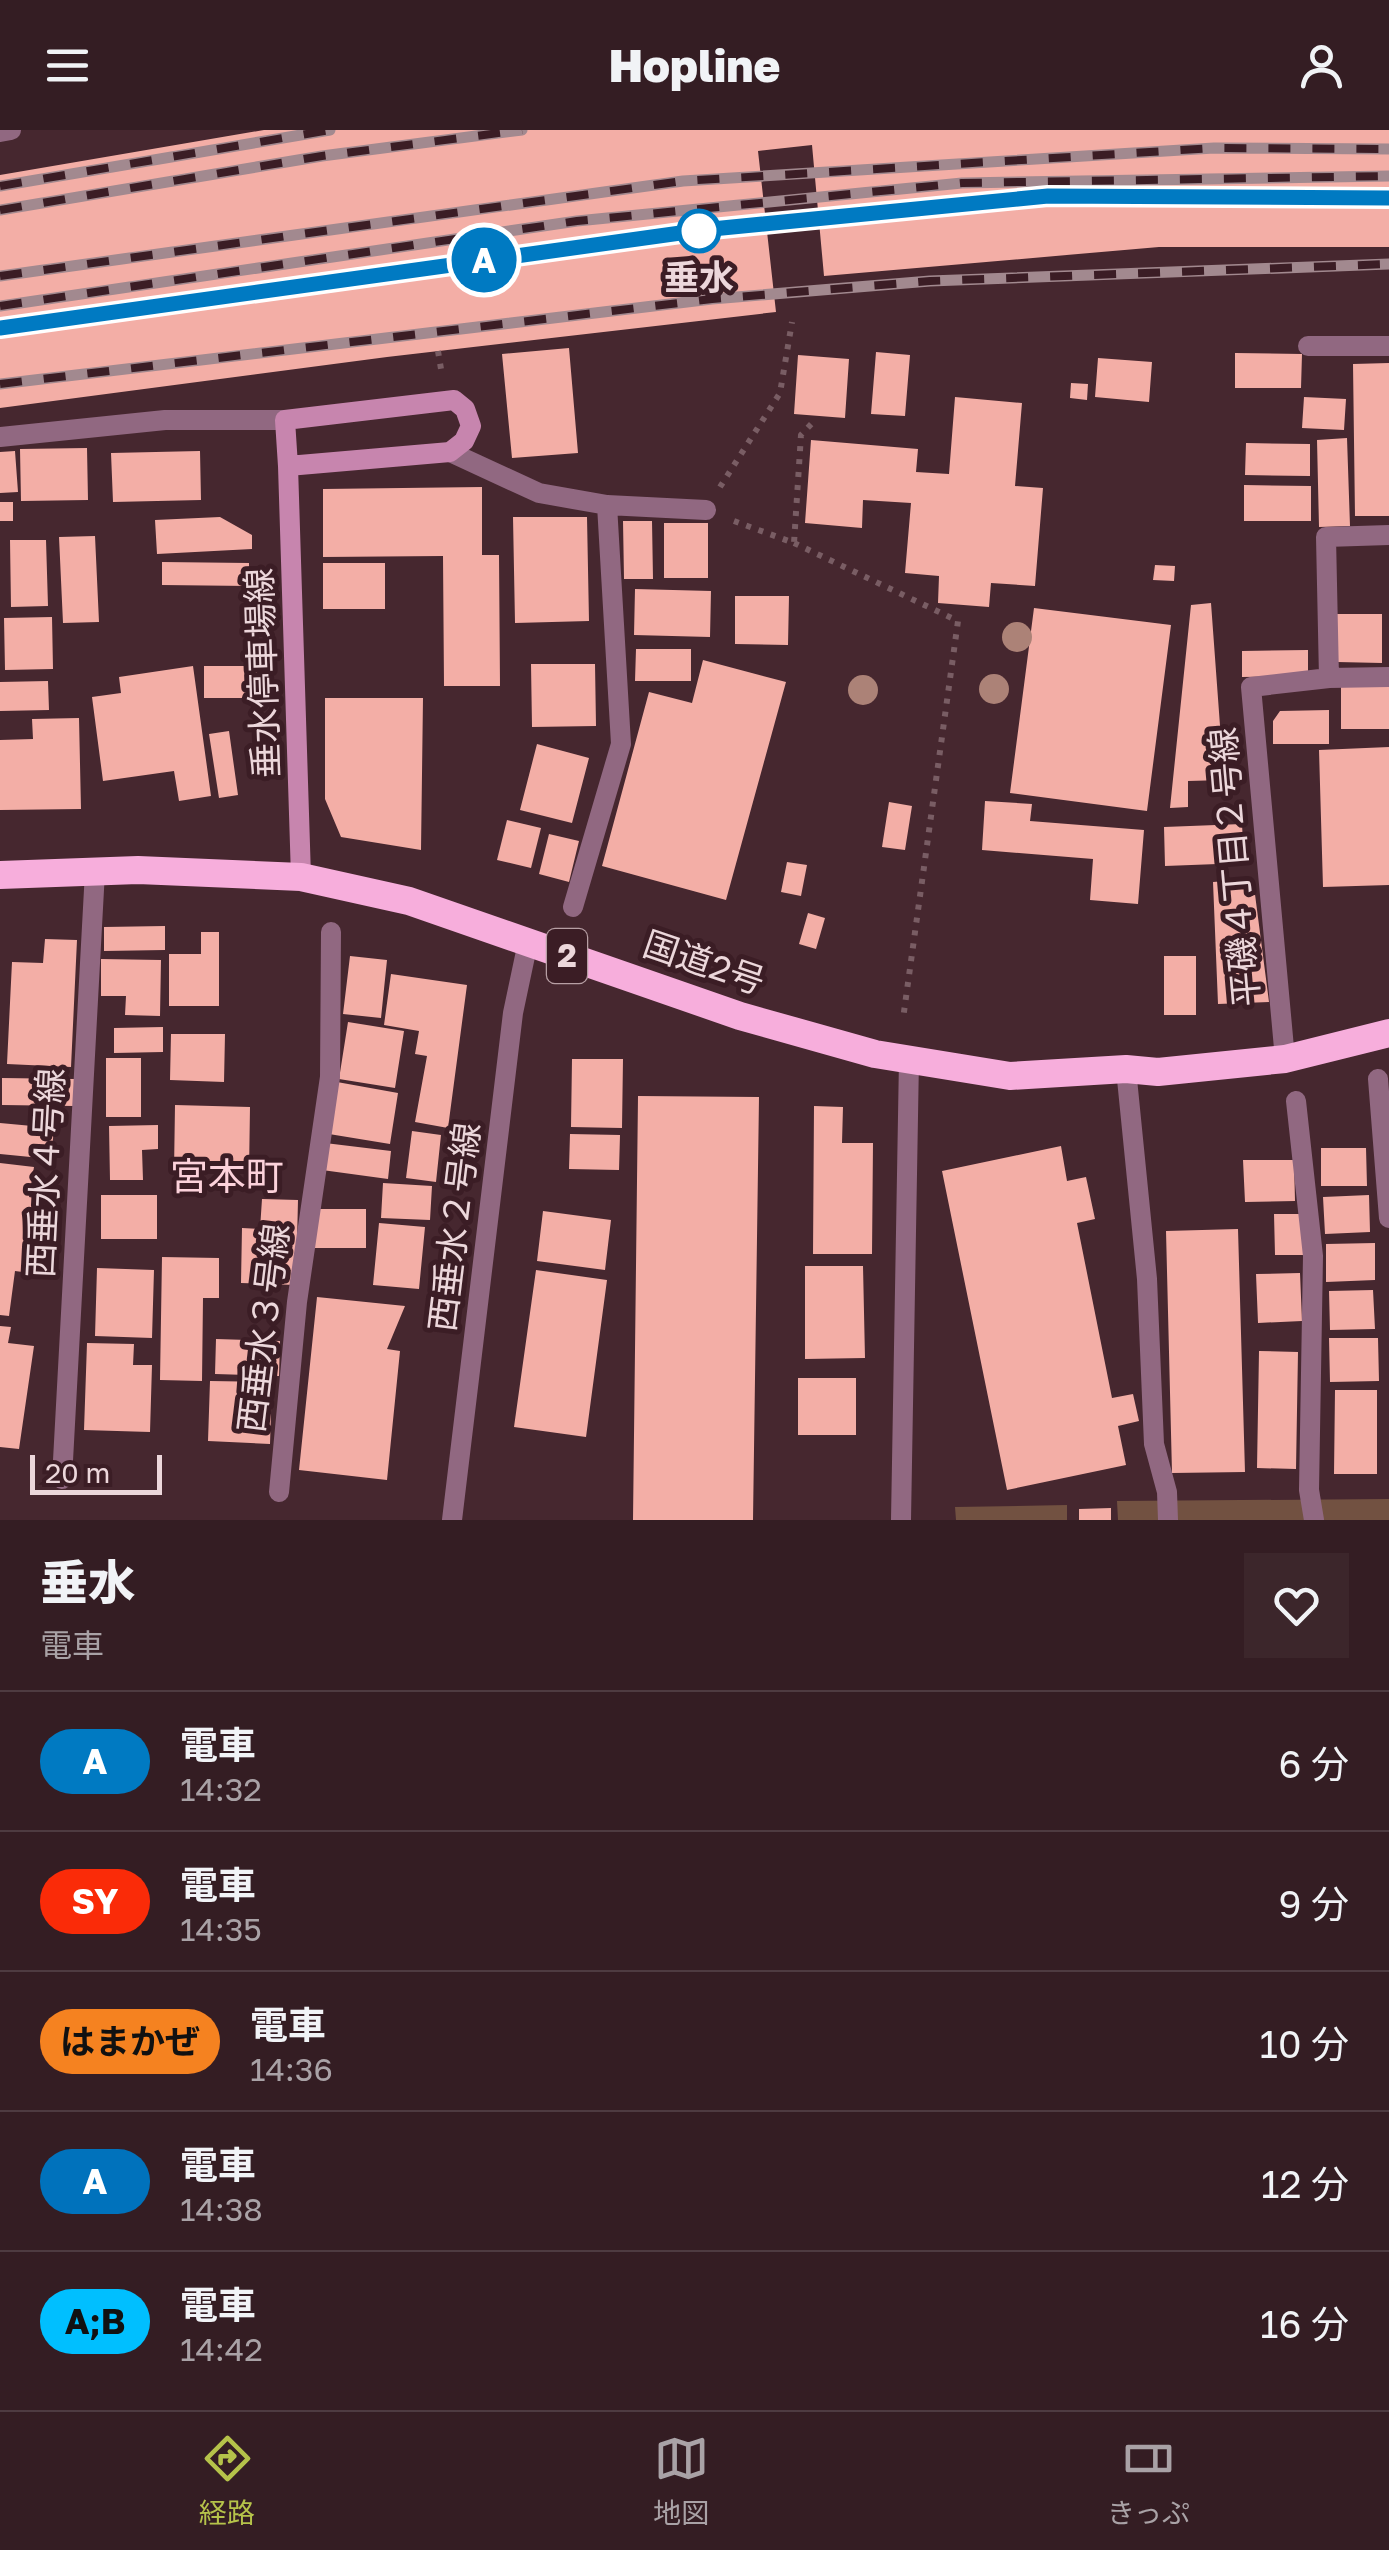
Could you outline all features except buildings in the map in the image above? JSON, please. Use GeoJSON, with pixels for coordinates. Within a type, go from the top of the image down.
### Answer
{"type":"FeatureCollection","features":[{"type":"Feature","properties":{"kind":"highway","name":"国道2号"},"geometry":{"type":"LineString","coordinates":[[0,875],[96,871],[301,877],[408,901],[740,1016],[909,1060],[1010,1076],[1126,1069],[1158,1072],[1285,1060],[1389,1033]]}},
{"type":"Feature","properties":{"kind":"main road"},"geometry":{"type":"LineString","coordinates":[[286,420],[454,400],[465,409],[471,426],[450,452],[288,466]]}},
{"type":"Feature","properties":{"kind":"main road","name":"垂水停車場線"},"geometry":{"type":"LineString","coordinates":[[286,420],[301,877]]}},
{"type":"Feature","properties":{"kind":"street"},"geometry":{"type":"LineString","coordinates":[[0,132],[11,130]]}},
{"type":"Feature","properties":{"kind":"street"},"geometry":{"type":"LineString","coordinates":[[1308,346],[1389,346]]}},
{"type":"Feature","properties":{"kind":"street"},"geometry":{"type":"LineString","coordinates":[[0,437],[165,420],[286,420]]}},
{"type":"Feature","properties":{"kind":"street"},"geometry":{"type":"LineString","coordinates":[[450,452],[539,493],[607,505],[706,510]]}},
{"type":"Feature","properties":{"kind":"street"},"geometry":{"type":"LineString","coordinates":[[539,493],[588,487]]}},
{"type":"Feature","properties":{"kind":"street"},"geometry":{"type":"LineString","coordinates":[[573,907],[621,744],[607,505]]}},
{"type":"Feature","properties":{"kind":"street"},"geometry":{"type":"LineString","coordinates":[[1389,535],[1326,537],[1329,678],[1389,677]]}},
{"type":"Feature","properties":{"kind":"street","name":"平磯４丁目２号線"},"geometry":{"type":"LineString","coordinates":[[1285,1060],[1251,687],[1329,678]]}},
{"type":"Feature","properties":{"kind":"street","name":"西垂水４号線"},"geometry":{"type":"LineString","coordinates":[[62,1479],[96,871]]}},
{"type":"Feature","properties":{"kind":"street","name":"西垂水３号線"},"geometry":{"type":"LineString","coordinates":[[279,1492],[297,1302],[330,1076],[332,932]]}},
{"type":"Feature","properties":{"kind":"street","name":"西垂水２号線"},"geometry":{"type":"LineString","coordinates":[[452,1520],[514,1013],[528,942]]}},
{"type":"Feature","properties":{"kind":"street"},"geometry":{"type":"LineString","coordinates":[[901,1520],[909,1060]]}},
{"type":"Feature","properties":{"kind":"street"},"geometry":{"type":"LineString","coordinates":[[1126,1069],[1146,1279],[1154,1444],[1168,1492],[1168,1520]]}},
{"type":"Feature","properties":{"kind":"street"},"geometry":{"type":"LineString","coordinates":[[1378,1080],[1389,1218]]}},
{"type":"Feature","properties":{"kind":"street"},"geometry":{"type":"LineString","coordinates":[[1296,1101],[1313,1256],[1309,1490],[1314,1520]]}},
{"type":"Feature","properties":{"kind":"path"},"geometry":{"type":"LineString","coordinates":[[791,325],[780,393],[706,510],[794,544],[958,621],[902,1019]]}},
{"type":"Feature","properties":{"kind":"path"},"geometry":{"type":"LineString","coordinates":[[794,544],[802,435],[816,419]]}},
{"type":"Feature","properties":{"kind":"shaded area"},"geometry":{"type":"Polygon","coordinates":[[[1389,1499],[1389,1520],[1118,1520],[1117,1501],[1389,1499]]]}},
{"type":"Feature","properties":{"kind":"shaded area"},"geometry":{"type":"Polygon","coordinates":[[[1067,1505],[1067,1520],[956,1520],[955,1507],[1067,1505]]]}},
{"type":"Feature","properties":{"kind":"railway"},"geometry":{"type":"LineString","coordinates":[[0,186],[330,130]]}},
{"type":"Feature","properties":{"kind":"railway"},"geometry":{"type":"LineString","coordinates":[[0,210],[322,156],[522,130]]}},
{"type":"Feature","properties":{"kind":"railway"},"geometry":{"type":"LineString","coordinates":[[0,276],[683,181],[1214,148],[1389,149]]}},
{"type":"Feature","properties":{"kind":"railway"},"geometry":{"type":"LineString","coordinates":[[0,306],[577,221],[962,183],[1389,176]]}},
{"type":"Feature","properties":{"kind":"railway"},"geometry":{"type":"LineString","coordinates":[[0,328],[702,231],[1048,196],[1389,198]]}},
{"type":"Feature","properties":{"kind":"railway"},"geometry":{"type":"LineString","coordinates":[[0,384],[712,299],[930,281],[1389,264]]}},
{"type":"Feature","properties":{"kind":"train","name":"A"},"geometry":{"type":"LineString","coordinates":[[0,328],[702,230],[1048,196],[1389,198]]}},
{"type":"Feature","properties":{"kind":"place","name":"垂水"},"geometry":{"type":"Point","coordinates":[699,231]}},
{"type":"Feature","properties":{"kind":"district","name":"宮本町"},"geometry":{"type":"Point","coordinates":[227,1177]}}]}
